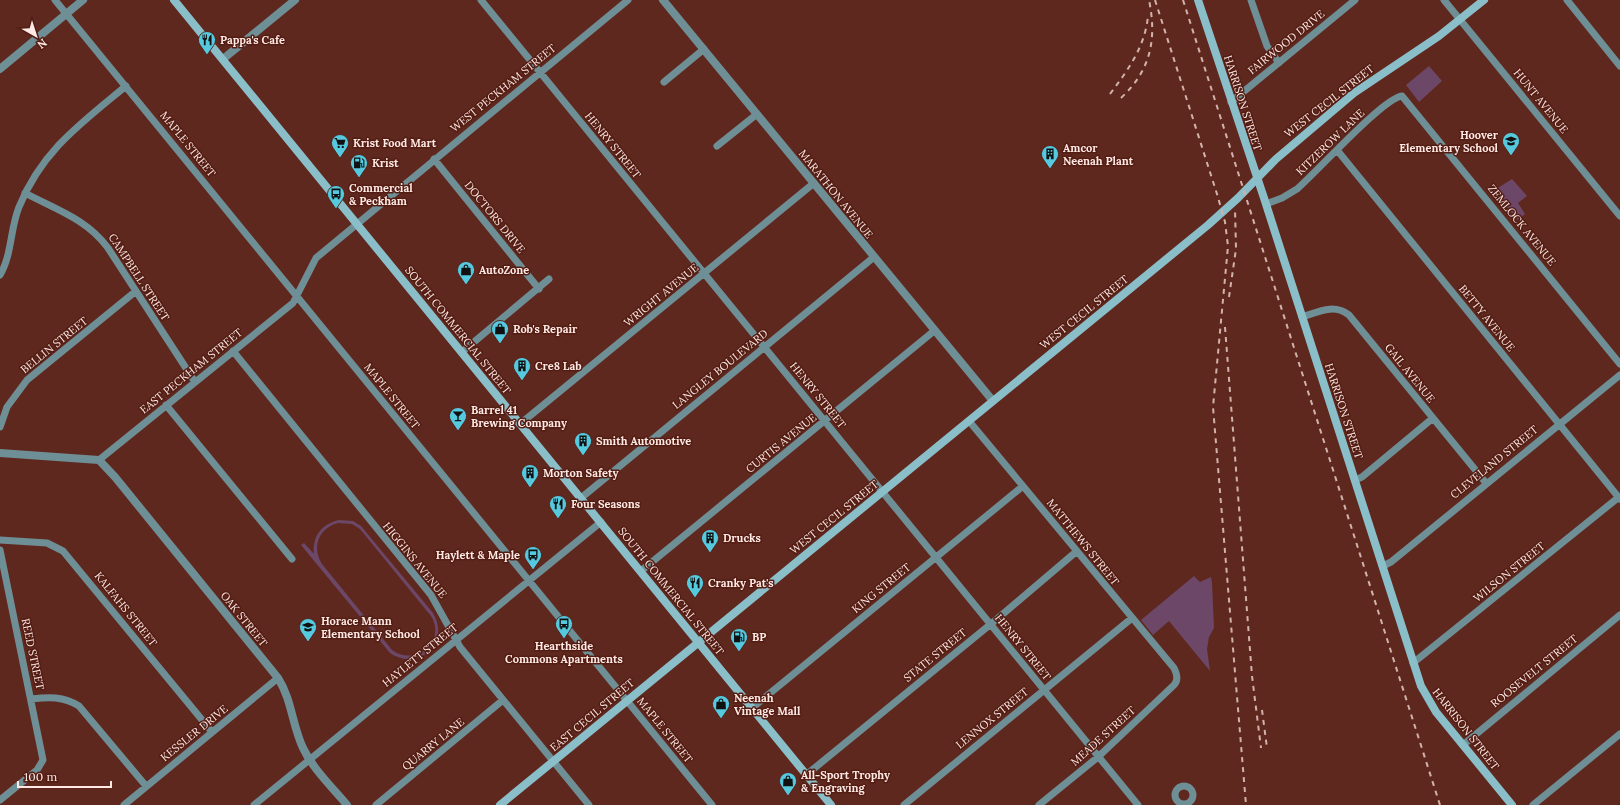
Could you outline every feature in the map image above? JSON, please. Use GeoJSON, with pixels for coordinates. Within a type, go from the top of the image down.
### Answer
{"type":"FeatureCollection","features":[{"type":"Feature","properties":{"kind":"main road","name":"SOUTH COMMERCIAL STREET"},"geometry":{"type":"LineString","coordinates":[[174,0],[831,805]]}},
{"type":"Feature","properties":{"kind":"main road","name":"HARRISON STREET"},"geometry":{"type":"LineString","coordinates":[[1198,0],[1266,204],[1421,686],[1430,704],[1512,805]]}},
{"type":"Feature","properties":{"kind":"main road","name":"WEST CECIL STREET"},"geometry":{"type":"LineString","coordinates":[[698,642],[970,421],[1208,224],[1238,198],[1276,159],[1364,85],[1414,53],[1484,0]]}},
{"type":"Feature","properties":{"kind":"main road","name":"EAST CECIL STREET"},"geometry":{"type":"LineString","coordinates":[[500,805],[698,642]]}},
{"type":"Feature","properties":{"kind":"street","name":"MAPLE STREET"},"geometry":{"type":"LineString","coordinates":[[55,0],[712,805]]}},
{"type":"Feature","properties":{"kind":"street"},"geometry":{"type":"LineString","coordinates":[[0,69],[83,0]]}},
{"type":"Feature","properties":{"kind":"street"},"geometry":{"type":"LineString","coordinates":[[223,59],[295,0]]}},
{"type":"Feature","properties":{"kind":"street","name":"HENRY STREET"},"geometry":{"type":"LineString","coordinates":[[481,0],[1138,805]]}},
{"type":"Feature","properties":{"kind":"street","name":"WEST PECKHAM STREET"},"geometry":{"type":"LineString","coordinates":[[356,224],[628,0]]}},
{"type":"Feature","properties":{"kind":"street","name":"MARATHON AVENUE"},"geometry":{"type":"LineString","coordinates":[[663,0],[993,401]]}},
{"type":"Feature","properties":{"kind":"street"},"geometry":{"type":"LineString","coordinates":[[1251,0],[1267,46],[1278,63]]}},
{"type":"Feature","properties":{"kind":"street","name":"FAIRWOOD DRIVE"},"geometry":{"type":"LineString","coordinates":[[1231,102],[1355,0]]}},
{"type":"Feature","properties":{"kind":"street","name":"HUNT AVENUE"},"geometry":{"type":"LineString","coordinates":[[1444,0],[1620,216]]}},
{"type":"Feature","properties":{"kind":"street"},"geometry":{"type":"LineString","coordinates":[[1567,0],[1620,66]]}},
{"type":"Feature","properties":{"kind":"street"},"geometry":{"type":"LineString","coordinates":[[664,82],[704,49]]}},
{"type":"Feature","properties":{"kind":"street"},"geometry":{"type":"LineString","coordinates":[[0,274],[7,259],[15,219],[25,193],[44,162],[60,142],[126,86]]}},
{"type":"Feature","properties":{"kind":"street","name":"KITZEROW LANE"},"geometry":{"type":"LineString","coordinates":[[1266,204],[1282,198],[1297,189],[1370,118],[1394,98],[1402,96],[1407,101]]}},
{"type":"Feature","properties":{"kind":"street","name":"ZEMLOCK AVENUE"},"geometry":{"type":"LineString","coordinates":[[1407,101],[1620,364]]}},
{"type":"Feature","properties":{"kind":"street"},"geometry":{"type":"LineString","coordinates":[[717,146],[757,114]]}},
{"type":"Feature","properties":{"kind":"street","name":"BETTY AVENUE"},"geometry":{"type":"LineString","coordinates":[[1337,150],[1619,498]]}},
{"type":"Feature","properties":{"kind":"street","name":"DOCTORS DRIVE"},"geometry":{"type":"LineString","coordinates":[[434,159],[539,288]]}},
{"type":"Feature","properties":{"kind":"street","name":"WRIGHT AVENUE"},"geometry":{"type":"LineString","coordinates":[[520,424],[814,183]]}},
{"type":"Feature","properties":{"kind":"street","name":"CAMPBELL STREET"},"geometry":{"type":"LineString","coordinates":[[25,193],[73,216],[90,228],[103,240],[195,382]]}},
{"type":"Feature","properties":{"kind":"street","name":"EAST PECKHAM STREET"},"geometry":{"type":"LineString","coordinates":[[99,460],[293,302],[297,297],[316,258],[356,224]]}},
{"type":"Feature","properties":{"kind":"street","name":"LANGLEY BOULEVARD"},"geometry":{"type":"LineString","coordinates":[[581,498],[874,257]]}},
{"type":"Feature","properties":{"kind":"street"},"geometry":{"type":"LineString","coordinates":[[462,352],[549,279]]}},
{"type":"Feature","properties":{"kind":"street","name":"BELLIN STREET"},"geometry":{"type":"LineString","coordinates":[[0,427],[7,407],[26,380],[136,291]]}},
{"type":"Feature","properties":{"kind":"street","name":"GAIL AVENUE"},"geometry":{"type":"LineString","coordinates":[[1302,317],[1331,308],[1345,312],[1486,483]]}},
{"type":"Feature","properties":{"kind":"street","name":"CURTIS AVENUE"},"geometry":{"type":"LineString","coordinates":[[640,571],[934,331]]}},
{"type":"Feature","properties":{"kind":"street","name":"HIGGINS AVENUE"},"geometry":{"type":"LineString","coordinates":[[233,351],[431,595],[439,606],[456,640],[589,805]]}},
{"type":"Feature","properties":{"kind":"street","name":"CLEVELAND STREET"},"geometry":{"type":"LineString","coordinates":[[1383,566],[1391,562],[1558,424],[1620,375]]}},
{"type":"Feature","properties":{"kind":"street"},"geometry":{"type":"LineString","coordinates":[[166,405],[292,559]]}},
{"type":"Feature","properties":{"kind":"street"},"geometry":{"type":"LineString","coordinates":[[1355,480],[1362,477],[1433,418]]}},
{"type":"Feature","properties":{"kind":"street","name":"MATTHEWS STREET"},"geometry":{"type":"LineString","coordinates":[[970,421],[1174,668],[1177,678]]}},
{"type":"Feature","properties":{"kind":"street"},"geometry":{"type":"LineString","coordinates":[[0,453],[99,460]]}},
{"type":"Feature","properties":{"kind":"street","name":"OAK STREET"},"geometry":{"type":"LineString","coordinates":[[99,460],[278,678],[290,702],[297,732],[310,760],[347,805]]}},
{"type":"Feature","properties":{"kind":"street","name":"KING STREET"},"geometry":{"type":"LineString","coordinates":[[752,708],[1023,486]]}},
{"type":"Feature","properties":{"kind":"street","name":"WILSON STREET"},"geometry":{"type":"LineString","coordinates":[[1413,663],[1619,498]]}},
{"type":"Feature","properties":{"kind":"street","name":"HAYLETT STREET"},"geometry":{"type":"LineString","coordinates":[[254,805],[601,522]]}},
{"type":"Feature","properties":{"kind":"street","name":"KALFAHS STREET"},"geometry":{"type":"LineString","coordinates":[[0,540],[47,543],[63,551],[212,732]]}},
{"type":"Feature","properties":{"kind":"street","name":"REED STREET"},"geometry":{"type":"LineString","coordinates":[[0,550],[43,757],[43,764],[0,800]]}},
{"type":"Feature","properties":{"kind":"street","name":"STATE STREET"},"geometry":{"type":"LineString","coordinates":[[806,775],[990,624],[1076,551]]}},
{"type":"Feature","properties":{"kind":"street","name":"ROOSEVELT STREET"},"geometry":{"type":"LineString","coordinates":[[1463,744],[1620,615]]}},
{"type":"Feature","properties":{"kind":"street","name":"LENNOX STREET"},"geometry":{"type":"LineString","coordinates":[[904,805],[1132,618]]}},
{"type":"Feature","properties":{"kind":"street","name":"KESSLER DRIVE"},"geometry":{"type":"LineString","coordinates":[[124,805],[278,678]]}},
{"type":"Feature","properties":{"kind":"street","name":"MEADE STREET"},"geometry":{"type":"LineString","coordinates":[[1039,805],[1098,757],[1174,685],[1177,678]]}},
{"type":"Feature","properties":{"kind":"street"},"geometry":{"type":"LineString","coordinates":[[30,700],[54,697],[68,700],[79,706],[146,786]]}},
{"type":"Feature","properties":{"kind":"street","name":"QUARRY LANE"},"geometry":{"type":"LineString","coordinates":[[376,805],[503,700]]}},
{"type":"Feature","properties":{"kind":"street"},"geometry":{"type":"LineString","coordinates":[[1533,805],[1620,734]]}},
{"type":"Feature","properties":{"kind":"shaded area"},"geometry":{"type":"Polygon","coordinates":[[[1429,66],[1442,81],[1419,102],[1406,85],[1429,66]]]}},
{"type":"Feature","properties":{"kind":"shaded area"},"geometry":{"type":"Polygon","coordinates":[[[1512,179],[1527,196],[1518,203],[1525,214],[1518,220],[1493,191],[1512,179]]]}},
{"type":"Feature","properties":{"kind":"shaded area"},"geometry":{"type":"Polygon","coordinates":[[[339,520],[353,521],[361,526],[433,613],[437,624],[438,635],[435,644],[421,657],[411,659],[401,658],[390,653],[301,545],[304,543],[314,554],[315,542],[319,532],[328,524],[339,520]],[[338,523],[326,529],[322,534],[317,545],[317,551],[322,564],[392,650],[401,654],[410,655],[419,653],[426,649],[432,642],[435,634],[435,625],[431,616],[360,529],[352,524],[338,523]]]}},
{"type":"Feature","properties":{"kind":"shaded area"},"geometry":{"type":"Polygon","coordinates":[[[1194,576],[1200,582],[1211,577],[1214,628],[1209,637],[1207,649],[1210,671],[1169,621],[1153,635],[1141,620],[1194,576]]]}},
{"type":"Feature","properties":{"kind":"railway"},"geometry":{"type":"LineString","coordinates":[[1121,98],[1139,76],[1149,53],[1152,41],[1149,0]]}},
{"type":"Feature","properties":{"kind":"railway"},"geometry":{"type":"LineString","coordinates":[[1155,0],[1217,194],[1225,222],[1228,246],[1213,407],[1246,805]]}},
{"type":"Feature","properties":{"kind":"railway"},"geometry":{"type":"LineString","coordinates":[[1183,0],[1440,805]]}},
{"type":"Feature","properties":{"kind":"railway"},"geometry":{"type":"LineString","coordinates":[[1110,94],[1135,58],[1143,38],[1148,16]]}},
{"type":"Feature","properties":{"kind":"railway"},"geometry":{"type":"LineString","coordinates":[[1229,297],[1236,249],[1235,208]]}},
{"type":"Feature","properties":{"kind":"railway"},"geometry":{"type":"LineString","coordinates":[[1225,327],[1252,676],[1261,748]]}},
{"type":"Feature","properties":{"kind":"railway"},"geometry":{"type":"LineString","coordinates":[[1262,710],[1267,748]]}},
{"type":"Feature","properties":{"kind":"place","name":"Pappa's Cafe"},"geometry":{"type":"Point","coordinates":[207,55]}},
{"type":"Feature","properties":{"kind":"place","name":"Hoover Elementary School"},"geometry":{"type":"Point","coordinates":[1511,156]}},
{"type":"Feature","properties":{"kind":"place","name":"Krist Food Mart"},"geometry":{"type":"Point","coordinates":[340,158]}},
{"type":"Feature","properties":{"kind":"place","name":"Amcor Neenah Plant"},"geometry":{"type":"Point","coordinates":[1050,169]}},
{"type":"Feature","properties":{"kind":"place","name":"Krist"},"geometry":{"type":"Point","coordinates":[359,178]}},
{"type":"Feature","properties":{"kind":"place","name":"Commercial & Peckham"},"geometry":{"type":"Point","coordinates":[336,209]}},
{"type":"Feature","properties":{"kind":"place","name":"AutoZone"},"geometry":{"type":"Point","coordinates":[466,285]}},
{"type":"Feature","properties":{"kind":"place","name":"Rob's Repair"},"geometry":{"type":"Point","coordinates":[500,344]}},
{"type":"Feature","properties":{"kind":"place","name":"Cre8 Lab"},"geometry":{"type":"Point","coordinates":[522,381]}},
{"type":"Feature","properties":{"kind":"place","name":"Barrel 41 Brewing Company"},"geometry":{"type":"Point","coordinates":[458,431]}},
{"type":"Feature","properties":{"kind":"place","name":"Smith Automotive"},"geometry":{"type":"Point","coordinates":[583,456]}},
{"type":"Feature","properties":{"kind":"place","name":"Morton Safety"},"geometry":{"type":"Point","coordinates":[530,488]}},
{"type":"Feature","properties":{"kind":"place","name":"Four Seasons"},"geometry":{"type":"Point","coordinates":[558,519]}},
{"type":"Feature","properties":{"kind":"place","name":"Drucks"},"geometry":{"type":"Point","coordinates":[710,553]}},
{"type":"Feature","properties":{"kind":"place","name":"Haylett & Maple"},"geometry":{"type":"Point","coordinates":[533,570]}},
{"type":"Feature","properties":{"kind":"place","name":"Cranky Pat's"},"geometry":{"type":"Point","coordinates":[695,598]}},
{"type":"Feature","properties":{"kind":"place","name":"Hearthside Commons Apartments"},"geometry":{"type":"Point","coordinates":[564,639]}},
{"type":"Feature","properties":{"kind":"place","name":"Horace Mann Elementary School"},"geometry":{"type":"Point","coordinates":[308,642]}},
{"type":"Feature","properties":{"kind":"place","name":"BP"},"geometry":{"type":"Point","coordinates":[739,652]}},
{"type":"Feature","properties":{"kind":"place","name":"Neenah Vintage Mall"},"geometry":{"type":"Point","coordinates":[721,719]}},
{"type":"Feature","properties":{"kind":"place","name":"All-Sport Trophy & Engraving"},"geometry":{"type":"Point","coordinates":[788,796]}}]}
